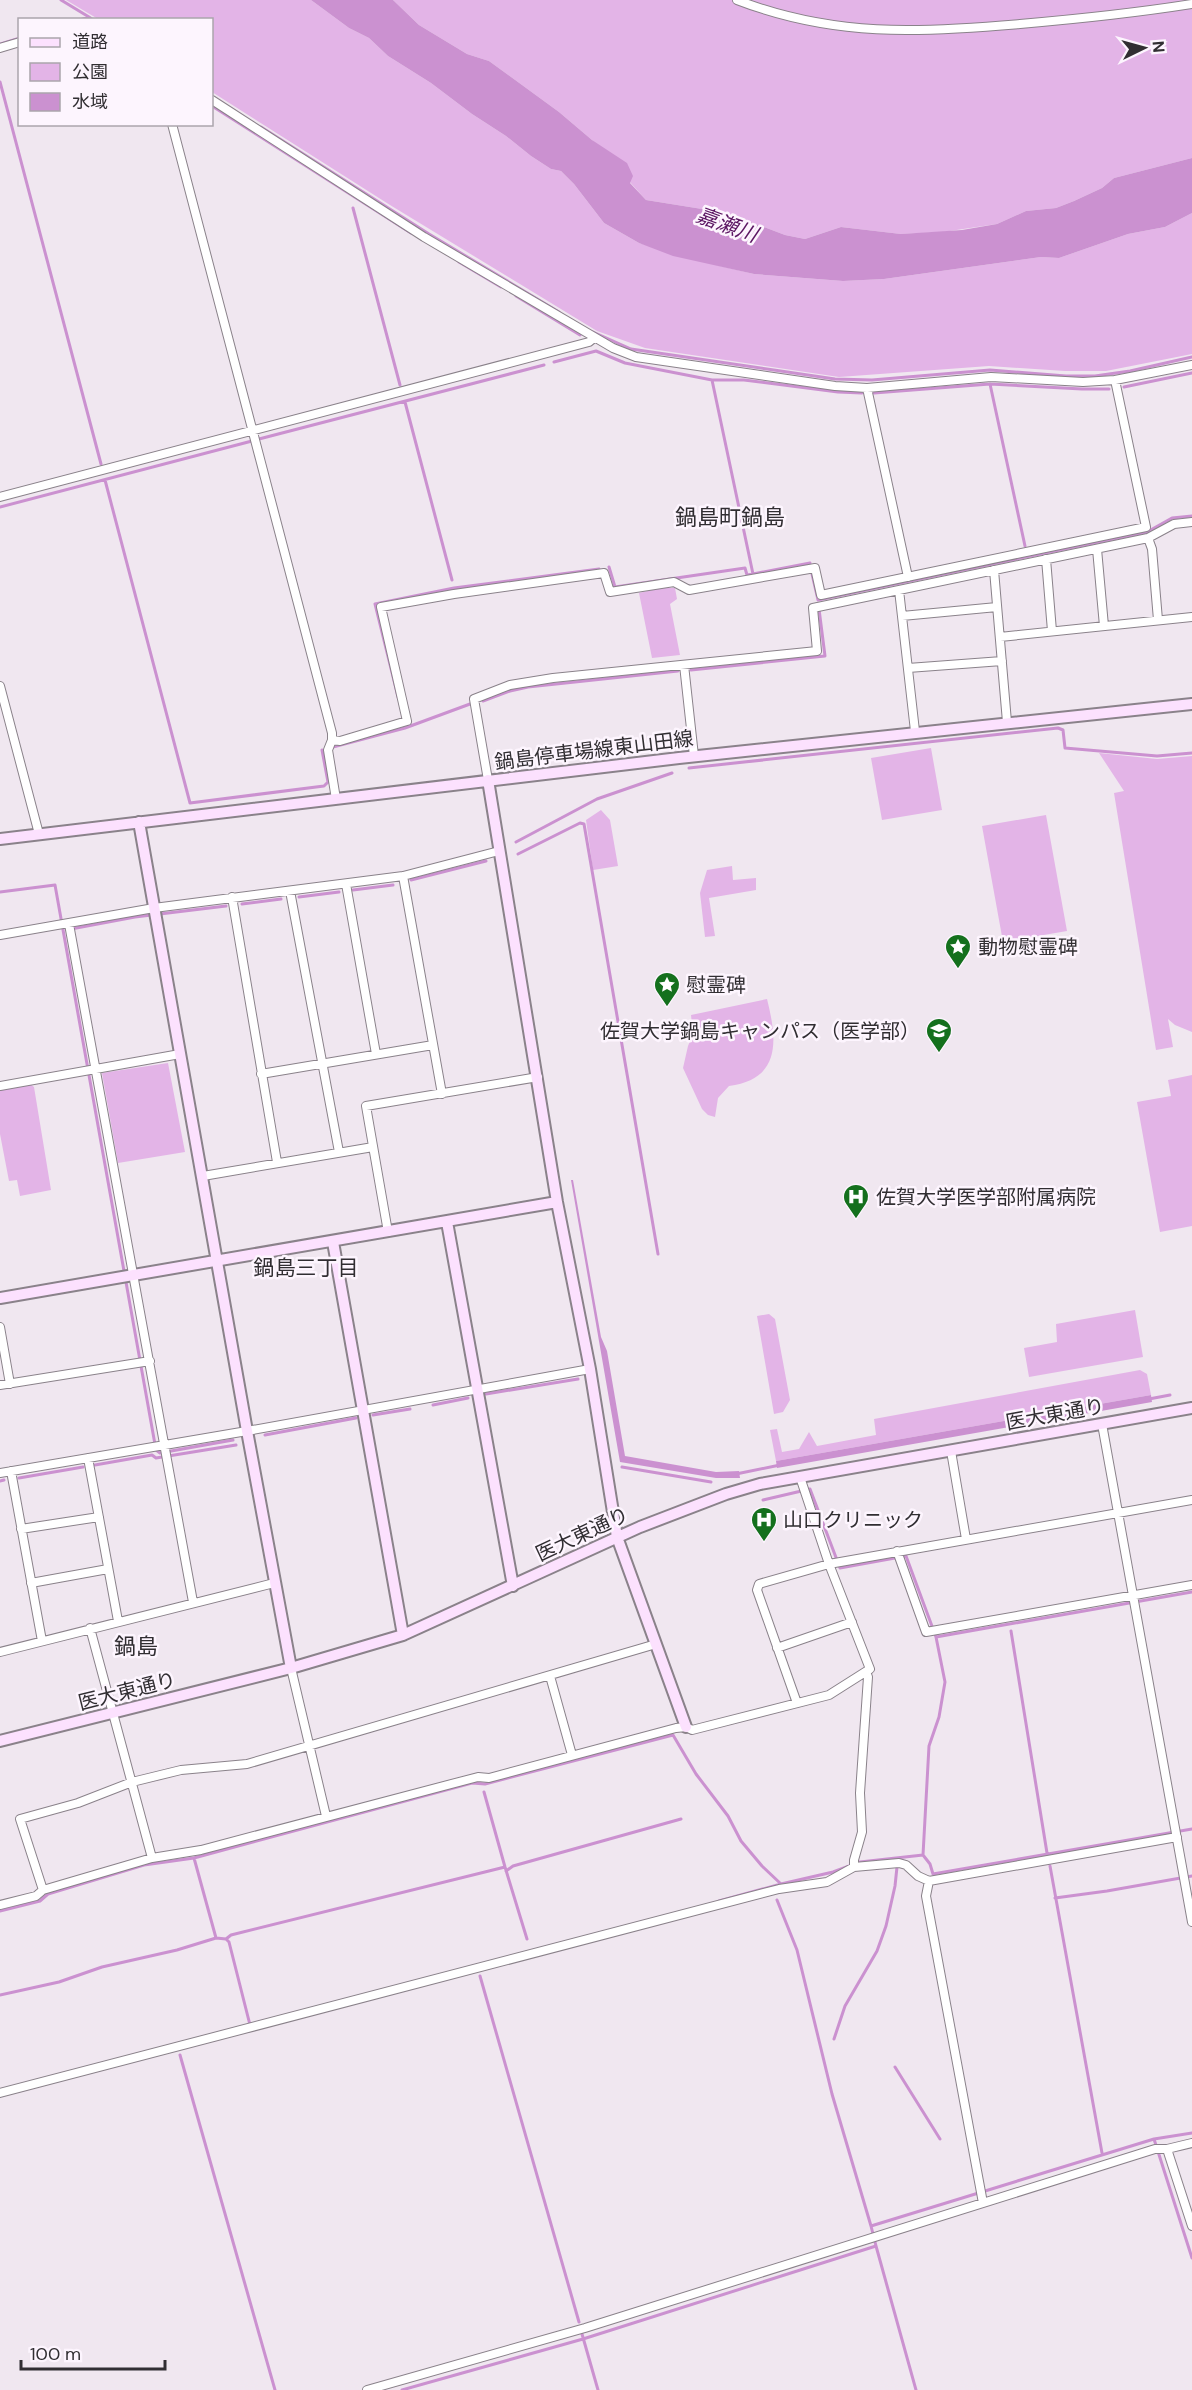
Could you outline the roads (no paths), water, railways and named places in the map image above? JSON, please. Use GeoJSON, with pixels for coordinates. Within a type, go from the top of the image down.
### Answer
{"type":"FeatureCollection","features":[{"type":"Feature","properties":{"kind":"street"},"geometry":{"type":"LineString","coordinates":[[736,0],[768,12],[807,22],[843,28],[889,31],[934,31],[1071,20],[1192,4]]}},
{"type":"Feature","properties":{"kind":"street"},"geometry":{"type":"LineString","coordinates":[[0,48],[18,43]]}},
{"type":"Feature","properties":{"kind":"street"},"geometry":{"type":"LineString","coordinates":[[213,101],[424,237],[594,338],[636,357],[835,386],[867,388],[991,377],[1083,382],[1115,380],[1192,365]]}},
{"type":"Feature","properties":{"kind":"street"},"geometry":{"type":"LineString","coordinates":[[173,126],[332,733],[328,750],[336,799]]}},
{"type":"Feature","properties":{"kind":"street"},"geometry":{"type":"LineString","coordinates":[[0,497],[589,342],[594,338]]}},
{"type":"Feature","properties":{"kind":"street"},"geometry":{"type":"LineString","coordinates":[[332,740],[340,741],[407,721],[381,607],[454,594],[604,573],[610,592],[674,582],[689,590],[815,568],[821,595],[1146,527],[1115,380]]}},
{"type":"Feature","properties":{"kind":"street"},"geometry":{"type":"LineString","coordinates":[[867,388],[908,577]]}},
{"type":"Feature","properties":{"kind":"street"},"geometry":{"type":"LineString","coordinates":[[686,1727],[617,1537],[590,1369],[558,1202],[474,699],[510,685],[553,678],[818,651],[813,608],[1148,538],[1174,524],[1192,522]]}},
{"type":"Feature","properties":{"kind":"street"},"geometry":{"type":"LineString","coordinates":[[1148,538],[1152,549],[1158,620]]}},
{"type":"Feature","properties":{"kind":"street"},"geometry":{"type":"LineString","coordinates":[[1097,549],[1104,626]]}},
{"type":"Feature","properties":{"kind":"street"},"geometry":{"type":"LineString","coordinates":[[1046,559],[1052,631]]}},
{"type":"Feature","properties":{"kind":"street"},"geometry":{"type":"LineString","coordinates":[[994,570],[1008,722]]}},
{"type":"Feature","properties":{"kind":"street"},"geometry":{"type":"LineString","coordinates":[[899,590],[915,731]]}},
{"type":"Feature","properties":{"kind":"street"},"geometry":{"type":"LineString","coordinates":[[902,616],[997,607]]}},
{"type":"Feature","properties":{"kind":"street"},"geometry":{"type":"LineString","coordinates":[[1000,637],[1192,617]]}},
{"type":"Feature","properties":{"kind":"street"},"geometry":{"type":"LineString","coordinates":[[908,668],[1002,661]]}},
{"type":"Feature","properties":{"kind":"street"},"geometry":{"type":"LineString","coordinates":[[684,665],[694,756]]}},
{"type":"Feature","properties":{"kind":"street"},"geometry":{"type":"LineString","coordinates":[[0,686],[2,704],[39,834]]}},
{"type":"Feature","properties":{"kind":"street","name":"鍋島停車場線東山田線"},"geometry":{"type":"LineString","coordinates":[[0,839],[694,756],[915,731],[1192,704]]}},
{"type":"Feature","properties":{"kind":"street"},"geometry":{"type":"LineString","coordinates":[[139,822],[274,1583],[291,1668],[326,1816]]}},
{"type":"Feature","properties":{"kind":"street"},"geometry":{"type":"LineString","coordinates":[[0,935],[154,908],[403,876],[499,851]]}},
{"type":"Feature","properties":{"kind":"street"},"geometry":{"type":"LineString","coordinates":[[403,876],[442,1094]]}},
{"type":"Feature","properties":{"kind":"street"},"geometry":{"type":"LineString","coordinates":[[346,884],[376,1054]]}},
{"type":"Feature","properties":{"kind":"street"},"geometry":{"type":"LineString","coordinates":[[290,891],[339,1152]]}},
{"type":"Feature","properties":{"kind":"street"},"geometry":{"type":"LineString","coordinates":[[232,897],[277,1162]]}},
{"type":"Feature","properties":{"kind":"street"},"geometry":{"type":"LineString","coordinates":[[65,924],[160,1446],[167,1460],[193,1602]]}},
{"type":"Feature","properties":{"kind":"street"},"geometry":{"type":"LineString","coordinates":[[261,1074],[433,1045]]}},
{"type":"Feature","properties":{"kind":"street"},"geometry":{"type":"LineString","coordinates":[[0,1084],[180,1054]]}},
{"type":"Feature","properties":{"kind":"street"},"geometry":{"type":"LineString","coordinates":[[388,1232],[366,1106],[538,1077]]}},
{"type":"Feature","properties":{"kind":"street"},"geometry":{"type":"LineString","coordinates":[[203,1176],[373,1147]]}},
{"type":"Feature","properties":{"kind":"street"},"geometry":{"type":"LineString","coordinates":[[0,1298],[558,1202]]}},
{"type":"Feature","properties":{"kind":"street"},"geometry":{"type":"LineString","coordinates":[[447,1222],[513,1586]]}},
{"type":"Feature","properties":{"kind":"street"},"geometry":{"type":"LineString","coordinates":[[333,1242],[403,1635]]}},
{"type":"Feature","properties":{"kind":"street"},"geometry":{"type":"LineString","coordinates":[[0,1327],[10,1384]]}},
{"type":"Feature","properties":{"kind":"street"},"geometry":{"type":"LineString","coordinates":[[0,1385],[144,1361]]}},
{"type":"Feature","properties":{"kind":"street"},"geometry":{"type":"LineString","coordinates":[[0,1473],[590,1369]]}},
{"type":"Feature","properties":{"kind":"street","name":"医大東通り"},"geometry":{"type":"LineString","coordinates":[[0,1742],[291,1668],[403,1635],[617,1537],[726,1494],[760,1484],[803,1486],[951,1451],[1192,1408]]}},
{"type":"Feature","properties":{"kind":"street"},"geometry":{"type":"LineString","coordinates":[[1102,1424],[1192,1922]]}},
{"type":"Feature","properties":{"kind":"street"},"geometry":{"type":"LineString","coordinates":[[951,1451],[966,1539]]}},
{"type":"Feature","properties":{"kind":"street"},"geometry":{"type":"LineString","coordinates":[[88,1458],[118,1621]]}},
{"type":"Feature","properties":{"kind":"street"},"geometry":{"type":"LineString","coordinates":[[11,1471],[42,1641]]}},
{"type":"Feature","properties":{"kind":"street"},"geometry":{"type":"LineString","coordinates":[[0,1905],[36,1896],[43,1890],[152,1858],[201,1851],[478,1776],[489,1778],[686,1727],[692,1730],[829,1695],[870,1669],[852,1622],[835,1563],[803,1486]]}},
{"type":"Feature","properties":{"kind":"street"},"geometry":{"type":"LineString","coordinates":[[797,1703],[757,1590],[759,1584],[835,1563],[898,1555],[966,1539],[1192,1500]]}},
{"type":"Feature","properties":{"kind":"street"},"geometry":{"type":"LineString","coordinates":[[21,1529],[99,1517]]}},
{"type":"Feature","properties":{"kind":"street"},"geometry":{"type":"LineString","coordinates":[[898,1555],[926,1632],[1133,1600],[1192,1585]]}},
{"type":"Feature","properties":{"kind":"street"},"geometry":{"type":"LineString","coordinates":[[32,1583],[108,1569]]}},
{"type":"Feature","properties":{"kind":"street"},"geometry":{"type":"LineString","coordinates":[[0,1652],[274,1583]]}},
{"type":"Feature","properties":{"kind":"street"},"geometry":{"type":"LineString","coordinates":[[777,1648],[852,1622]]}},
{"type":"Feature","properties":{"kind":"street"},"geometry":{"type":"LineString","coordinates":[[90,1628],[152,1858]]}},
{"type":"Feature","properties":{"kind":"street"},"geometry":{"type":"LineString","coordinates":[[43,1890],[20,1819],[78,1803],[132,1782],[181,1770],[247,1764],[656,1644]]}},
{"type":"Feature","properties":{"kind":"street"},"geometry":{"type":"LineString","coordinates":[[854,1864],[862,1832],[860,1793],[868,1677],[866,1672]]}},
{"type":"Feature","properties":{"kind":"street"},"geometry":{"type":"LineString","coordinates":[[550,1676],[572,1755]]}},
{"type":"Feature","properties":{"kind":"street"},"geometry":{"type":"LineString","coordinates":[[0,2093],[779,1889],[827,1882],[854,1864],[899,1863],[906,1865],[918,1876],[929,1881],[1176,1833]]}},
{"type":"Feature","properties":{"kind":"street"},"geometry":{"type":"LineString","coordinates":[[929,1881],[926,1896],[983,2203]]}},
{"type":"Feature","properties":{"kind":"street"},"geometry":{"type":"LineString","coordinates":[[368,2390],[585,2328],[874,2236],[1160,2149],[1192,2143]]}},
{"type":"Feature","properties":{"kind":"street"},"geometry":{"type":"LineString","coordinates":[[1160,2149],[1192,2226]]}},
{"type":"Feature","properties":{"kind":"water","name":"嘉瀬川"},"geometry":{"type":"Polygon","coordinates":[[[311,0],[393,0],[419,25],[467,54],[489,61],[559,112],[592,140],[627,163],[633,176],[630,183],[646,200],[727,213],[785,235],[805,239],[841,227],[901,234],[962,230],[997,224],[1026,211],[1056,208],[1074,201],[1102,188],[1114,178],[1192,158],[1192,213],[1165,227],[1128,234],[1059,258],[1041,257],[884,279],[843,281],[754,274],[673,256],[639,243],[604,223],[561,171],[551,169],[531,156],[431,83],[388,56],[369,38],[349,28],[311,0]]]}},
{"type":"Feature","properties":{"kind":"water"},"geometry":{"type":"Polygon","coordinates":[[[571,1180],[573,1180],[601,1337],[607,1351],[625,1456],[716,1472],[739,1471],[740,1478],[716,1478],[620,1462],[571,1180]]]}},
{"type":"Feature","properties":{"kind":"water"},"geometry":{"type":"Polygon","coordinates":[[[1151,1395],[1152,1402],[777,1468],[776,1461],[1151,1395]]]}},
{"type":"Feature","properties":{"kind":"waterway"},"geometry":{"type":"LineString","coordinates":[[61,0],[89,17]]}},
{"type":"Feature","properties":{"kind":"waterway"},"geometry":{"type":"LineString","coordinates":[[86,18],[90,18]]}},
{"type":"Feature","properties":{"kind":"waterway"},"geometry":{"type":"LineString","coordinates":[[0,44],[18,39]]}},
{"type":"Feature","properties":{"kind":"waterway"},"geometry":{"type":"LineString","coordinates":[[0,82],[101,464]]}},
{"type":"Feature","properties":{"kind":"waterway"},"geometry":{"type":"LineString","coordinates":[[213,107],[411,233]]}},
{"type":"Feature","properties":{"kind":"waterway"},"geometry":{"type":"LineString","coordinates":[[261,127],[429,234],[559,312]]}},
{"type":"Feature","properties":{"kind":"waterway"},"geometry":{"type":"LineString","coordinates":[[353,208],[400,385]]}},
{"type":"Feature","properties":{"kind":"waterway"},"geometry":{"type":"LineString","coordinates":[[459,262],[501,287]]}},
{"type":"Feature","properties":{"kind":"waterway"},"geometry":{"type":"LineString","coordinates":[[516,296],[580,335]]}},
{"type":"Feature","properties":{"kind":"waterway"},"geometry":{"type":"LineString","coordinates":[[593,332],[631,349],[835,379],[872,380],[990,370],[1095,376],[1130,371],[1192,357]]}},
{"type":"Feature","properties":{"kind":"waterway"},"geometry":{"type":"LineString","coordinates":[[554,362],[596,351],[625,363],[712,380],[744,380],[862,393]]}},
{"type":"Feature","properties":{"kind":"waterway"},"geometry":{"type":"LineString","coordinates":[[259,439],[544,365]]}},
{"type":"Feature","properties":{"kind":"waterway"},"geometry":{"type":"LineString","coordinates":[[1124,387],[1192,373]]}},
{"type":"Feature","properties":{"kind":"waterway"},"geometry":{"type":"LineString","coordinates":[[712,380],[753,574]]}},
{"type":"Feature","properties":{"kind":"waterway"},"geometry":{"type":"LineString","coordinates":[[990,384],[1025,546]]}},
{"type":"Feature","properties":{"kind":"waterway"},"geometry":{"type":"LineString","coordinates":[[874,393],[990,384],[1109,389]]}},
{"type":"Feature","properties":{"kind":"waterway"},"geometry":{"type":"LineString","coordinates":[[405,402],[452,580]]}},
{"type":"Feature","properties":{"kind":"waterway"},"geometry":{"type":"LineString","coordinates":[[0,507],[252,441]]}},
{"type":"Feature","properties":{"kind":"waterway"},"geometry":{"type":"LineString","coordinates":[[105,480],[190,803],[324,786],[328,782],[322,750]]}},
{"type":"Feature","properties":{"kind":"waterway"},"geometry":{"type":"LineString","coordinates":[[818,600],[1147,532],[1172,518],[1192,516]]}},
{"type":"Feature","properties":{"kind":"waterway"},"geometry":{"type":"LineString","coordinates":[[609,567],[615,587],[745,568],[747,575],[810,563]]}},
{"type":"Feature","properties":{"kind":"waterway"},"geometry":{"type":"LineString","coordinates":[[398,697],[375,604],[454,588],[599,569]]}},
{"type":"Feature","properties":{"kind":"waterway"},"geometry":{"type":"LineString","coordinates":[[812,574],[818,600]]}},
{"type":"Feature","properties":{"kind":"waterway"},"geometry":{"type":"LineString","coordinates":[[691,670],[825,656],[819,609]]}},
{"type":"Feature","properties":{"kind":"waterway"},"geometry":{"type":"LineString","coordinates":[[483,701],[528,687],[678,671]]}},
{"type":"Feature","properties":{"kind":"waterway"},"geometry":{"type":"LineString","coordinates":[[333,747],[405,728],[470,704]]}},
{"type":"Feature","properties":{"kind":"waterway"},"geometry":{"type":"LineString","coordinates":[[689,768],[1058,728],[1063,730],[1065,748],[1157,756],[1192,753]]}},
{"type":"Feature","properties":{"kind":"waterway"},"geometry":{"type":"LineString","coordinates":[[516,842],[597,799],[672,773]]}},
{"type":"Feature","properties":{"kind":"waterway"},"geometry":{"type":"LineString","coordinates":[[518,854],[580,823],[584,824],[658,1254]]}},
{"type":"Feature","properties":{"kind":"waterway"},"geometry":{"type":"LineString","coordinates":[[411,880],[486,861]]}},
{"type":"Feature","properties":{"kind":"waterway"},"geometry":{"type":"LineString","coordinates":[[0,892],[55,885],[156,1450],[160,1453],[233,1440]]}},
{"type":"Feature","properties":{"kind":"waterway"},"geometry":{"type":"LineString","coordinates":[[353,890],[393,885]]}},
{"type":"Feature","properties":{"kind":"waterway"},"geometry":{"type":"LineString","coordinates":[[299,897],[339,892]]}},
{"type":"Feature","properties":{"kind":"waterway"},"geometry":{"type":"LineString","coordinates":[[242,904],[281,899]]}},
{"type":"Feature","properties":{"kind":"waterway"},"geometry":{"type":"LineString","coordinates":[[71,929],[135,917],[226,906]]}},
{"type":"Feature","properties":{"kind":"waterway"},"geometry":{"type":"LineString","coordinates":[[486,1394],[578,1379]]}},
{"type":"Feature","properties":{"kind":"waterway"},"geometry":{"type":"LineString","coordinates":[[1149,1399],[1170,1395]]}},
{"type":"Feature","properties":{"kind":"waterway"},"geometry":{"type":"LineString","coordinates":[[433,1405],[468,1398]]}},
{"type":"Feature","properties":{"kind":"waterway"},"geometry":{"type":"LineString","coordinates":[[373,1415],[410,1409]]}},
{"type":"Feature","properties":{"kind":"waterway"},"geometry":{"type":"LineString","coordinates":[[265,1435],[356,1418]]}},
{"type":"Feature","properties":{"kind":"waterway"},"geometry":{"type":"LineString","coordinates":[[95,1465],[152,1455],[156,1458],[236,1445]]}},
{"type":"Feature","properties":{"kind":"waterway"},"geometry":{"type":"LineString","coordinates":[[736,1474],[780,1465]]}},
{"type":"Feature","properties":{"kind":"waterway"},"geometry":{"type":"LineString","coordinates":[[19,1478],[83,1467]]}},
{"type":"Feature","properties":{"kind":"waterway"},"geometry":{"type":"LineString","coordinates":[[622,1467],[711,1482]]}},
{"type":"Feature","properties":{"kind":"waterway"},"geometry":{"type":"LineString","coordinates":[[0,1481],[4,1480]]}},
{"type":"Feature","properties":{"kind":"waterway"},"geometry":{"type":"LineString","coordinates":[[763,1500],[810,1489],[840,1568],[906,1556],[936,1637],[945,1682],[939,1717],[929,1746],[923,1855],[930,1864],[933,1874],[1192,1829]]}},
{"type":"Feature","properties":{"kind":"waterway"},"geometry":{"type":"LineString","coordinates":[[936,1637],[1192,1592]]}},
{"type":"Feature","properties":{"kind":"waterway"},"geometry":{"type":"LineString","coordinates":[[1011,1631],[1047,1853]]}},
{"type":"Feature","properties":{"kind":"waterway"},"geometry":{"type":"LineString","coordinates":[[0,1911],[40,1901],[48,1894],[144,1865],[194,1858],[472,1783],[485,1784],[673,1735],[696,1774],[728,1816],[741,1841],[781,1884],[833,1872],[860,1862],[923,1855]]}},
{"type":"Feature","properties":{"kind":"waterway"},"geometry":{"type":"LineString","coordinates":[[484,1792],[527,1939]]}},
{"type":"Feature","properties":{"kind":"waterway"},"geometry":{"type":"LineString","coordinates":[[506,1871],[513,1866],[681,1819]]}},
{"type":"Feature","properties":{"kind":"waterway"},"geometry":{"type":"LineString","coordinates":[[194,1858],[216,1938],[226,1939],[229,1942],[250,2025]]}},
{"type":"Feature","properties":{"kind":"waterway"},"geometry":{"type":"LineString","coordinates":[[1050,1866],[1102,2153]]}},
{"type":"Feature","properties":{"kind":"waterway"},"geometry":{"type":"LineString","coordinates":[[226,1939],[231,1935],[505,1867]]}},
{"type":"Feature","properties":{"kind":"waterway"},"geometry":{"type":"LineString","coordinates":[[834,2039],[845,2006],[877,1951],[886,1926],[897,1867]]}},
{"type":"Feature","properties":{"kind":"waterway"},"geometry":{"type":"LineString","coordinates":[[1055,1898],[1192,1876]]}},
{"type":"Feature","properties":{"kind":"waterway"},"geometry":{"type":"LineString","coordinates":[[719,1901],[781,1884]]}},
{"type":"Feature","properties":{"kind":"waterway"},"geometry":{"type":"LineString","coordinates":[[777,1900],[797,1950],[832,2094],[871,2226]]}},
{"type":"Feature","properties":{"kind":"waterway"},"geometry":{"type":"LineString","coordinates":[[0,1995],[59,1982],[102,1967],[177,1950],[216,1938]]}},
{"type":"Feature","properties":{"kind":"waterway"},"geometry":{"type":"LineString","coordinates":[[480,1976],[579,2322]]}},
{"type":"Feature","properties":{"kind":"waterway"},"geometry":{"type":"LineString","coordinates":[[180,2055],[275,2390]]}},
{"type":"Feature","properties":{"kind":"waterway"},"geometry":{"type":"LineString","coordinates":[[895,2067],[940,2139]]}},
{"type":"Feature","properties":{"kind":"waterway"},"geometry":{"type":"LineString","coordinates":[[1154,2139],[1192,2133]]}},
{"type":"Feature","properties":{"kind":"waterway"},"geometry":{"type":"LineString","coordinates":[[402,2390],[583,2339],[876,2246],[871,2226],[1154,2139],[1192,2258]]}},
{"type":"Feature","properties":{"kind":"waterway"},"geometry":{"type":"LineString","coordinates":[[876,2246],[916,2390]]}},
{"type":"Feature","properties":{"kind":"waterway"},"geometry":{"type":"LineString","coordinates":[[582,2334],[598,2390]]}},
{"type":"Feature","properties":{"kind":"place","name":"動物慰霊碑"},"geometry":{"type":"Point","coordinates":[958,970]}},
{"type":"Feature","properties":{"kind":"place","name":"慰霊碑"},"geometry":{"type":"Point","coordinates":[667,1008]}},
{"type":"Feature","properties":{"kind":"place","name":"佐賀大学鍋島キャンパス（医学部）"},"geometry":{"type":"Point","coordinates":[939,1054]}},
{"type":"Feature","properties":{"kind":"place","name":"佐賀大学医学部附属病院"},"geometry":{"type":"Point","coordinates":[856,1220]}},
{"type":"Feature","properties":{"kind":"place","name":"山口クリニック"},"geometry":{"type":"Point","coordinates":[764,1543]}},
{"type":"Feature","properties":{"kind":"district","name":"鍋島町鍋島"},"geometry":{"type":"Point","coordinates":[730,517]}},
{"type":"Feature","properties":{"kind":"district","name":"鍋島三丁目"},"geometry":{"type":"Point","coordinates":[306,1268]}},
{"type":"Feature","properties":{"kind":"district","name":"鍋島"},"geometry":{"type":"Point","coordinates":[136,1646]}}]}
